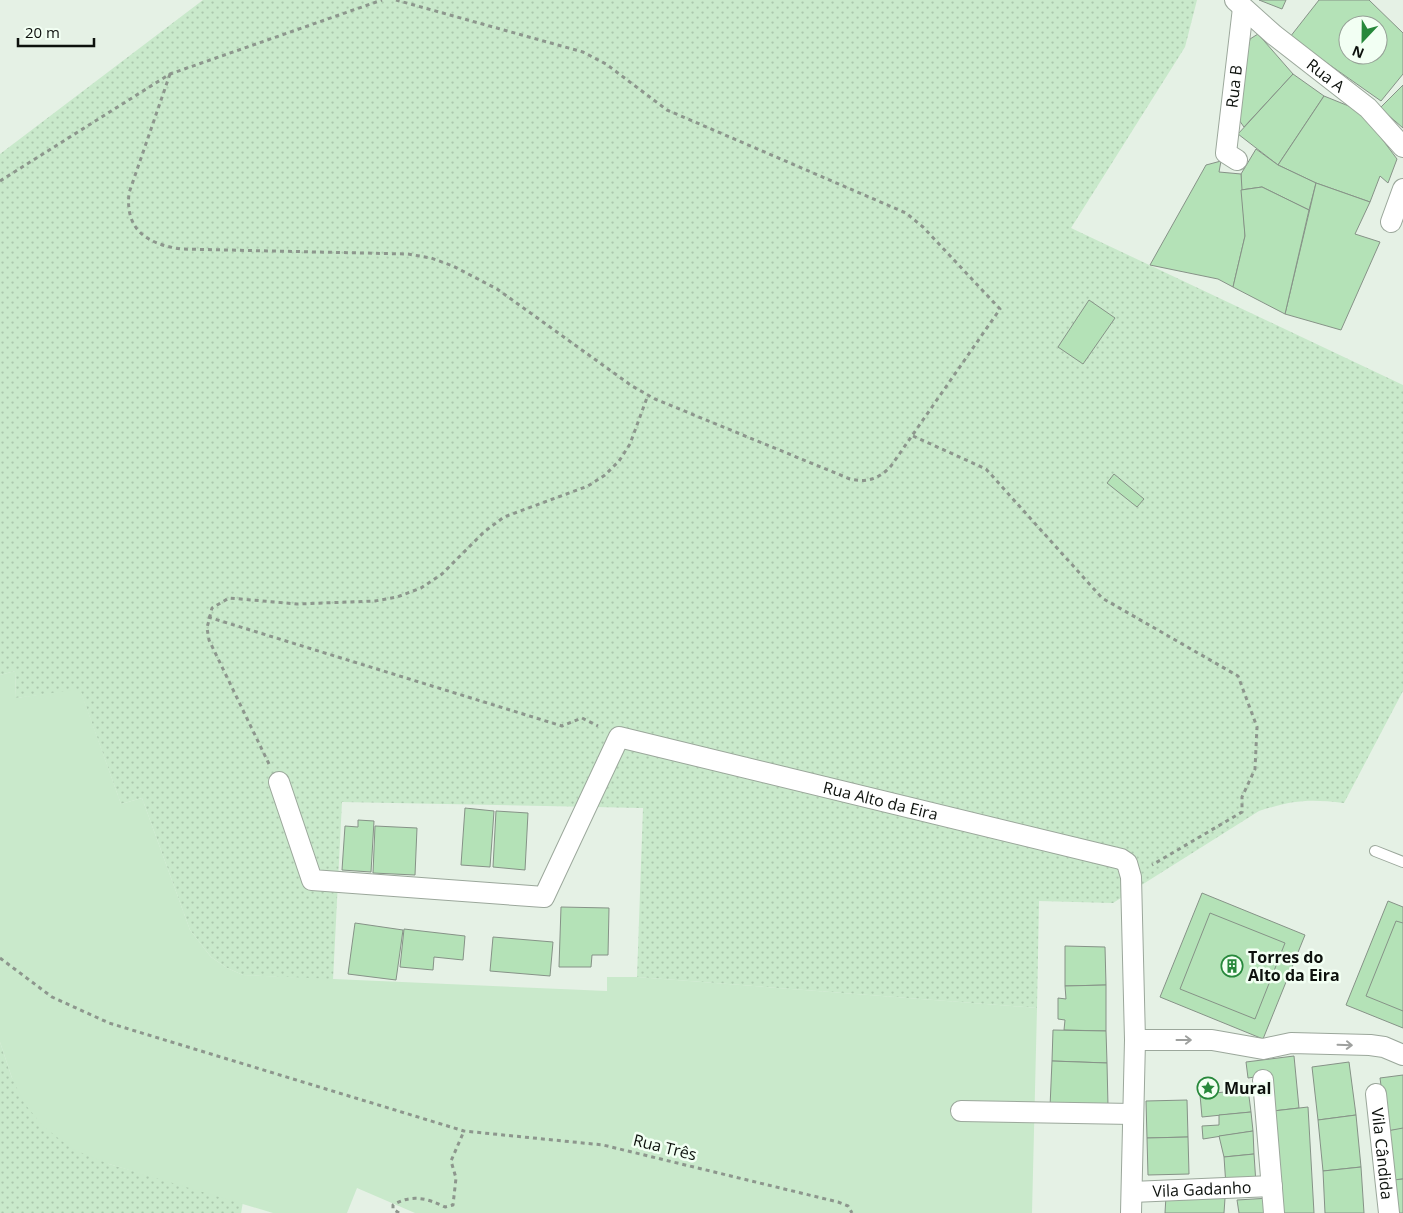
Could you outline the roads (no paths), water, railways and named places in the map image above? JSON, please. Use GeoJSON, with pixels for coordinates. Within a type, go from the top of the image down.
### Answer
{"type":"FeatureCollection","features":[{"type":"Feature","properties":{"kind":"street","name":"Rua A"},"geometry":{"type":"LineString","coordinates":[[1239,4],[1368,108],[1403,147]]}},
{"type":"Feature","properties":{"kind":"street","name":"Rua B"},"geometry":{"type":"LineString","coordinates":[[1237,160],[1226,153],[1239,4]]}},
{"type":"Feature","properties":{"kind":"street"},"geometry":{"type":"LineString","coordinates":[[1391,222],[1403,189]]}},
{"type":"Feature","properties":{"kind":"street","name":"Rua Alto da Eira"},"geometry":{"type":"LineString","coordinates":[[279,782],[312,880],[544,897],[619,737],[1115,856],[1127,863],[1131,877],[1135,1040]]}},
{"type":"Feature","properties":{"kind":"street"},"geometry":{"type":"LineString","coordinates":[[1131,1213],[1135,1040],[1212,1040],[1263,1049],[1291,1043],[1370,1046],[1384,1047],[1403,1055]]}},
{"type":"Feature","properties":{"kind":"street","name":"Vila Gadanho"},"geometry":{"type":"LineString","coordinates":[[1263,1080],[1274,1213]]}},
{"type":"Feature","properties":{"kind":"street","name":"Vila Cândida"},"geometry":{"type":"LineString","coordinates":[[1376,1094],[1389,1213]]}},
{"type":"Feature","properties":{"kind":"street"},"geometry":{"type":"LineString","coordinates":[[960,1111],[1133,1114]]}},
{"type":"Feature","properties":{"kind":"street","name":"Vila Gadanho"},"geometry":{"type":"LineString","coordinates":[[1132,1192],[1272,1186]]}},
{"type":"Feature","properties":{"kind":"lane"},"geometry":{"type":"LineString","coordinates":[[1375,851],[1403,862]]}},
{"type":"Feature","properties":{"kind":"place","name":"Torres do Alto da Eira"},"geometry":{"type":"Point","coordinates":[1232,966]}},
{"type":"Feature","properties":{"kind":"place","name":"Mural"},"geometry":{"type":"Point","coordinates":[1208,1088]}}]}
